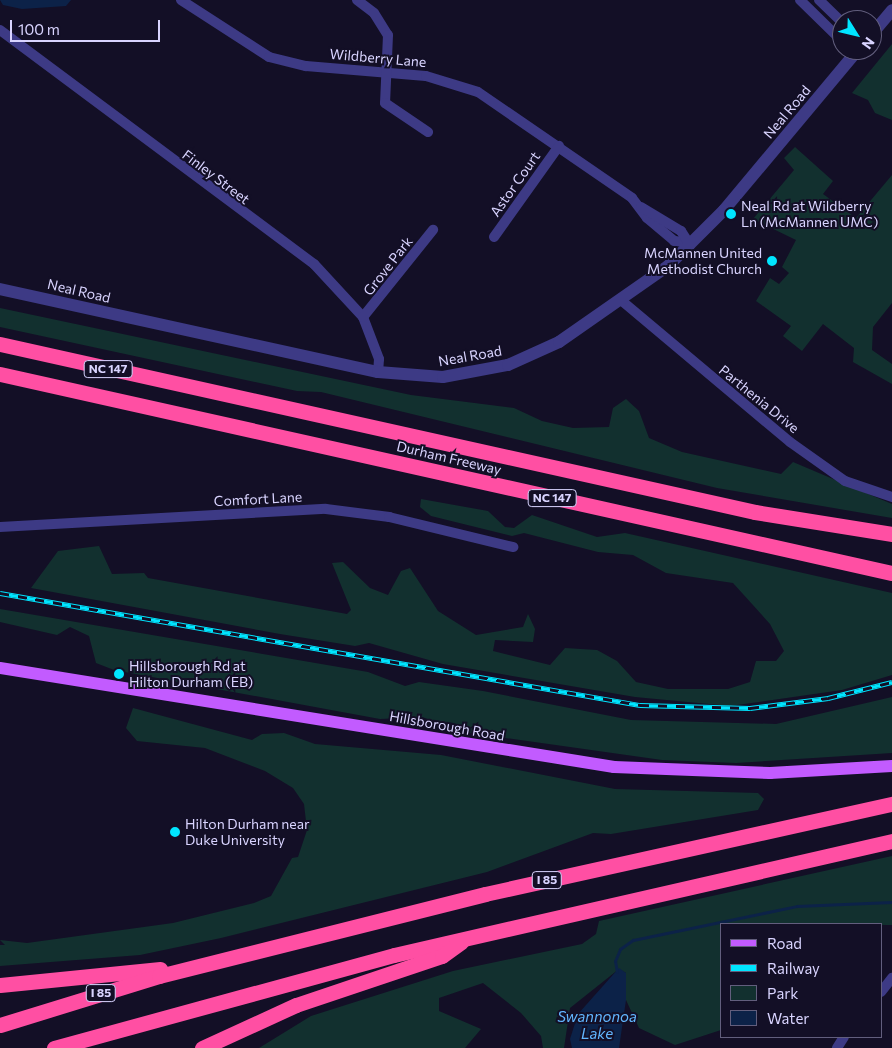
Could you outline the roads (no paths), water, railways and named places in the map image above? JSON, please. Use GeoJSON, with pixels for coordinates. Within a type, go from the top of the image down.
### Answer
{"type":"FeatureCollection","features":[{"type":"Feature","properties":{"kind":"highway","name":"Durham Freeway"},"geometry":{"type":"LineString","coordinates":[[0,344],[745,510],[892,534]]}},
{"type":"Feature","properties":{"kind":"highway","name":"Durham Freeway"},"geometry":{"type":"LineString","coordinates":[[0,374],[892,573]]}},
{"type":"Feature","properties":{"kind":"highway","name":"I 85"},"geometry":{"type":"LineString","coordinates":[[0,1025],[204,965],[495,892],[892,804]]}},
{"type":"Feature","properties":{"kind":"highway"},"geometry":{"type":"LineString","coordinates":[[54,1048],[181,1010],[468,937],[892,842]]}},
{"type":"Feature","properties":{"kind":"highway"},"geometry":{"type":"LineString","coordinates":[[202,1048],[296,1005],[442,956],[468,937]]}},
{"type":"Feature","properties":{"kind":"highway"},"geometry":{"type":"LineString","coordinates":[[0,985],[204,965]]}},
{"type":"Feature","properties":{"kind":"main road","name":"Hillsborough Road"},"geometry":{"type":"LineString","coordinates":[[0,668],[614,767],[770,773],[892,766]]}},
{"type":"Feature","properties":{"kind":"street","name":"Wildberry Lane"},"geometry":{"type":"LineString","coordinates":[[181,0],[258,54],[306,66],[426,76],[467,87],[504,106],[641,207],[681,232],[688,244]]}},
{"type":"Feature","properties":{"kind":"street"},"geometry":{"type":"LineString","coordinates":[[357,0],[374,13],[388,35],[385,103],[428,132]]}},
{"type":"Feature","properties":{"kind":"street"},"geometry":{"type":"LineString","coordinates":[[800,0],[832,31]]}},
{"type":"Feature","properties":{"kind":"street"},"geometry":{"type":"LineString","coordinates":[[819,0],[832,12]]}},
{"type":"Feature","properties":{"kind":"street"},"geometry":{"type":"LineString","coordinates":[[882,22],[892,10]]}},
{"type":"Feature","properties":{"kind":"street","name":"Finley Street"},"geometry":{"type":"LineString","coordinates":[[0,30],[314,264],[363,317],[379,360],[378,372]]}},
{"type":"Feature","properties":{"kind":"street","name":"Neal Road"},"geometry":{"type":"LineString","coordinates":[[0,289],[378,372],[443,377],[508,366],[559,342],[622,301],[688,244],[847,60]]}},
{"type":"Feature","properties":{"kind":"street","name":"Astor Court"},"geometry":{"type":"LineString","coordinates":[[494,237],[559,146]]}},
{"type":"Feature","properties":{"kind":"street","name":"Grove Park"},"geometry":{"type":"LineString","coordinates":[[363,317],[433,230]]}},
{"type":"Feature","properties":{"kind":"street","name":"Parthenia Drive"},"geometry":{"type":"LineString","coordinates":[[622,301],[790,442],[851,484],[892,497]]}},
{"type":"Feature","properties":{"kind":"street","name":"Comfort Lane"},"geometry":{"type":"LineString","coordinates":[[0,527],[326,509],[389,517],[513,547]]}},
{"type":"Feature","properties":{"kind":"street"},"geometry":{"type":"LineString","coordinates":[[882,991],[892,978]]}},
{"type":"Feature","properties":{"kind":"water"},"geometry":{"type":"Polygon","coordinates":[[[0,0],[71,0],[66,6],[22,9],[3,5],[0,0]]]}},
{"type":"Feature","properties":{"kind":"water","name":"Swannonoa Lake"},"geometry":{"type":"Polygon","coordinates":[[[619,968],[626,973],[626,1000],[619,1048],[572,1048],[570,1039],[578,1014],[619,968]]]}},
{"type":"Feature","properties":{"kind":"waterway"},"geometry":{"type":"LineString","coordinates":[[617,972],[615,961],[620,949],[633,940],[797,906],[892,902]]}},
{"type":"Feature","properties":{"kind":"railway"},"geometry":{"type":"LineString","coordinates":[[0,593],[640,705],[750,708],[828,698],[892,682]]}},
{"type":"Feature","properties":{"kind":"place","name":"Neal Rd at Wildberry Ln (McMannen UMC)"},"geometry":{"type":"Point","coordinates":[731,214]}},
{"type":"Feature","properties":{"kind":"place","name":"McMannen United Methodist Church"},"geometry":{"type":"Point","coordinates":[772,261]}},
{"type":"Feature","properties":{"kind":"place","name":"Hillsborough Rd at Hilton Durham (EB)"},"geometry":{"type":"Point","coordinates":[119,674]}},
{"type":"Feature","properties":{"kind":"place","name":"Hilton Durham near Duke University"},"geometry":{"type":"Point","coordinates":[175,832]}}]}
